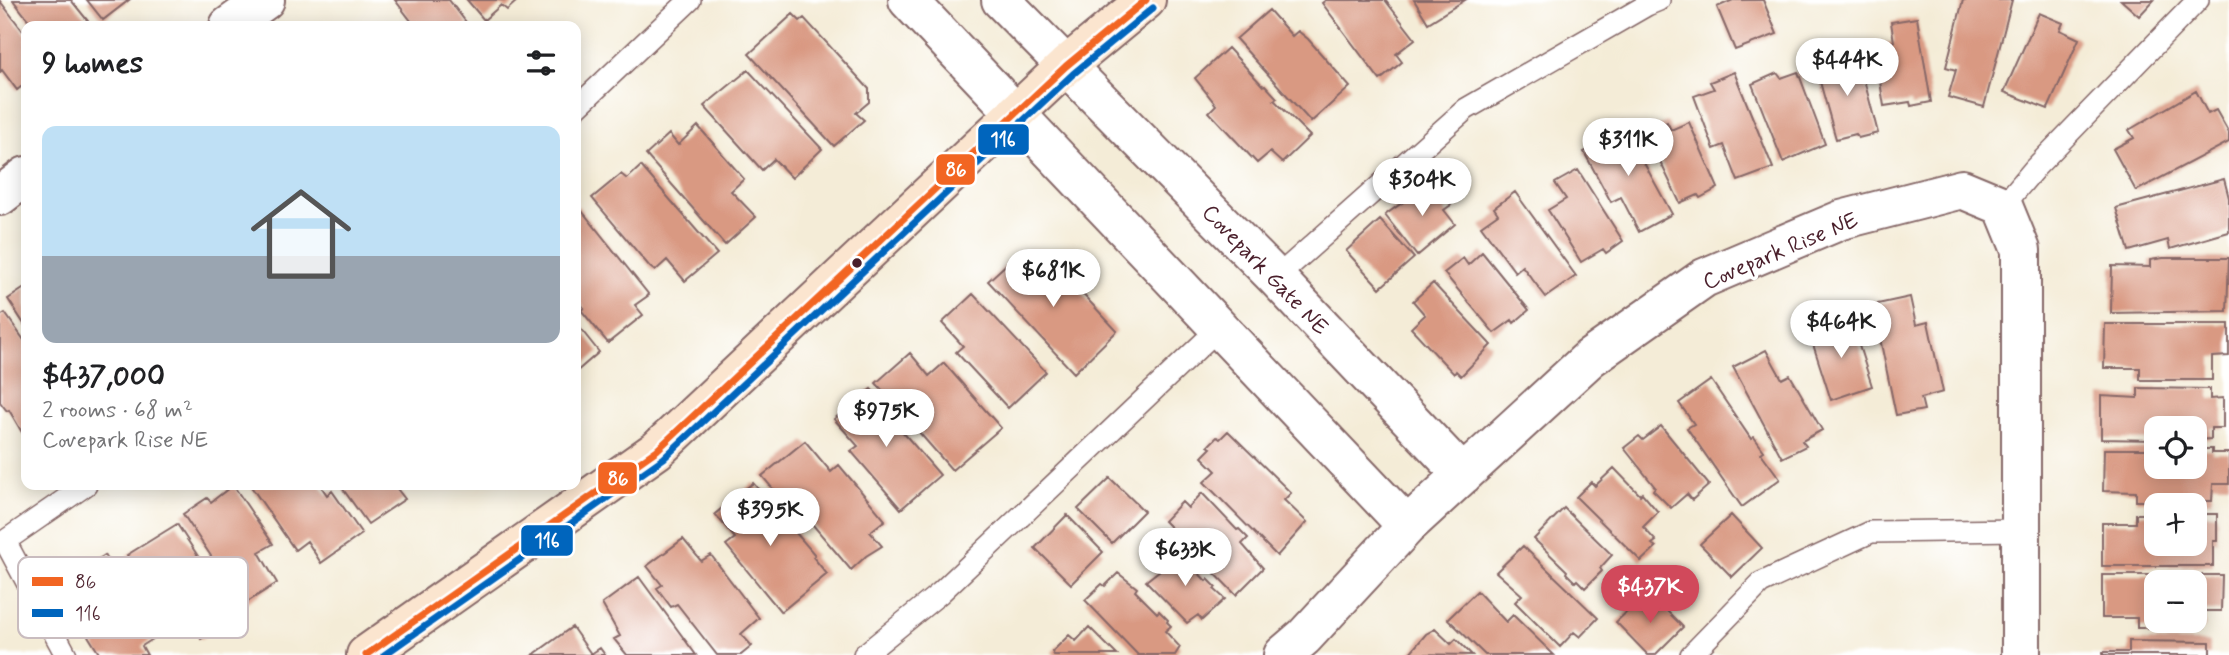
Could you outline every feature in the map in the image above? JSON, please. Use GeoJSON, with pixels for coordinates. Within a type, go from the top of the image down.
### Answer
{"type":"FeatureCollection","features":[{"type":"Feature","properties":{"kind":"street"},"geometry":{"type":"LineString","coordinates":[[236,21],[265,0]]}},
{"type":"Feature","properties":{"kind":"street"},"geometry":{"type":"LineString","coordinates":[[908,0],[1407,526]]}},
{"type":"Feature","properties":{"kind":"street","name":"Covepark Gate NE"},"geometry":{"type":"LineString","coordinates":[[1001,0],[1276,278],[1463,475]]}},
{"type":"Feature","properties":{"kind":"street"},"geometry":{"type":"LineString","coordinates":[[366,655],[657,450],[1066,66],[1146,0]]}},
{"type":"Feature","properties":{"kind":"street"},"geometry":{"type":"LineString","coordinates":[[0,195],[21,180]]}},
{"type":"Feature","properties":{"kind":"street","name":"Covepark Rise NE"},"geometry":{"type":"LineString","coordinates":[[1283,655],[1304,637],[1407,526],[1590,358],[1704,278],[1841,219],[1962,189],[2003,206]]}},
{"type":"Feature","properties":{"kind":"street"},"geometry":{"type":"LineString","coordinates":[[2003,206],[2021,250],[2021,655]]}},
{"type":"Feature","properties":{"kind":"lane"},"geometry":{"type":"LineString","coordinates":[[581,103],[690,0]]}},
{"type":"Feature","properties":{"kind":"lane"},"geometry":{"type":"LineString","coordinates":[[1276,278],[1466,109],[1659,0]]}},
{"type":"Feature","properties":{"kind":"lane"},"geometry":{"type":"LineString","coordinates":[[2003,206],[2035,167],[2198,0]]}},
{"type":"Feature","properties":{"kind":"lane"},"geometry":{"type":"LineString","coordinates":[[864,655],[940,593],[1219,328]]}},
{"type":"Feature","properties":{"kind":"lane"},"geometry":{"type":"LineString","coordinates":[[18,565],[5,541],[79,490]]}},
{"type":"Feature","properties":{"kind":"lane"},"geometry":{"type":"LineString","coordinates":[[1691,655],[1761,583],[1871,532],[2021,530]]}},
{"type":"Feature","properties":{"kind":"lane"},"geometry":{"type":"LineString","coordinates":[[57,638],[66,655]]}},
{"type":"Feature","properties":{"kind":"building"},"geometry":{"type":"Polygon","coordinates":[[[13,0],[71,0],[88,21],[29,21],[13,0]]]}},
{"type":"Feature","properties":{"kind":"building"},"geometry":{"type":"Polygon","coordinates":[[[87,0],[129,0],[103,20],[87,0]]]}},
{"type":"Feature","properties":{"kind":"building"},"geometry":{"type":"Polygon","coordinates":[[[395,0],[449,0],[465,21],[411,21],[395,0]]]}},
{"type":"Feature","properties":{"kind":"building"},"geometry":{"type":"Polygon","coordinates":[[[467,0],[518,0],[507,10],[501,5],[484,20],[467,0]]]}},
{"type":"Feature","properties":{"kind":"building"},"geometry":{"type":"Polygon","coordinates":[[[1326,0],[1385,0],[1415,39],[1396,54],[1402,62],[1380,80],[1322,3],[1326,0]]]}},
{"type":"Feature","properties":{"kind":"building"},"geometry":{"type":"Polygon","coordinates":[[[1414,0],[1465,0],[1428,23],[1414,0]]]}},
{"type":"Feature","properties":{"kind":"building"},"geometry":{"type":"Polygon","coordinates":[[[1733,0],[1763,0],[1777,34],[1735,50],[1717,7],[1733,0]]]}},
{"type":"Feature","properties":{"kind":"building"},"geometry":{"type":"Polygon","coordinates":[[[1963,0],[2012,0],[1984,107],[1948,97],[1956,70],[1946,67],[1963,0]]]}},
{"type":"Feature","properties":{"kind":"building"},"geometry":{"type":"Polygon","coordinates":[[[2121,0],[2154,0],[2139,16],[2121,0]]]}},
{"type":"Feature","properties":{"kind":"building"},"geometry":{"type":"Polygon","coordinates":[[[0,1],[21,28],[21,87],[17,90],[2,70],[0,72],[0,1]]]}},
{"type":"Feature","properties":{"kind":"building"},"geometry":{"type":"Polygon","coordinates":[[[1269,10],[1292,36],[1298,31],[1308,39],[1350,87],[1311,122],[1236,39],[1269,10]]]}},
{"type":"Feature","properties":{"kind":"building"},"geometry":{"type":"Polygon","coordinates":[[[2039,13],[2063,23],[2060,30],[2079,39],[2048,109],[2004,92],[2039,13]]]}},
{"type":"Feature","properties":{"kind":"building"},"geometry":{"type":"Polygon","coordinates":[[[793,14],[800,21],[804,18],[869,89],[869,102],[856,113],[864,120],[834,146],[749,54],[793,14]]]}},
{"type":"Feature","properties":{"kind":"building"},"geometry":{"type":"Polygon","coordinates":[[[1917,18],[1931,102],[1911,106],[1910,102],[1884,106],[1874,45],[1894,42],[1891,22],[1917,18]]]}},
{"type":"Feature","properties":{"kind":"building"},"geometry":{"type":"Polygon","coordinates":[[[1228,48],[1310,136],[1282,163],[1270,152],[1257,163],[1209,112],[1216,105],[1195,78],[1228,48]]]}},
{"type":"Feature","properties":{"kind":"building"},"geometry":{"type":"Polygon","coordinates":[[[1839,57],[1842,61],[1858,57],[1878,133],[1858,138],[1856,134],[1836,139],[1815,64],[1839,57]]]}},
{"type":"Feature","properties":{"kind":"building"},"geometry":{"type":"Polygon","coordinates":[[[748,70],[822,149],[792,178],[774,159],[762,170],[704,106],[748,70]]]}},
{"type":"Feature","properties":{"kind":"building"},"geometry":{"type":"Polygon","coordinates":[[[1734,72],[1773,168],[1738,181],[1724,145],[1714,149],[1694,96],[1714,89],[1710,82],[1734,72]]]}},
{"type":"Feature","properties":{"kind":"building"},"geometry":{"type":"Polygon","coordinates":[[[1798,72],[1825,144],[1783,162],[1752,84],[1777,73],[1781,78],[1798,72]]]}},
{"type":"Feature","properties":{"kind":"building"},"geometry":{"type":"Polygon","coordinates":[[[2196,91],[2208,114],[2216,110],[2229,133],[2229,142],[2136,191],[2113,149],[2134,138],[2129,130],[2196,91]]]}},
{"type":"Feature","properties":{"kind":"building"},"geometry":{"type":"Polygon","coordinates":[[[1667,122],[1671,130],[1689,122],[1718,188],[1700,198],[1698,195],[1680,203],[1646,132],[1667,122]]]}},
{"type":"Feature","properties":{"kind":"building"},"geometry":{"type":"Polygon","coordinates":[[[1622,123],[1672,214],[1639,232],[1621,197],[1611,202],[1584,152],[1603,143],[1599,136],[1622,123]]]}},
{"type":"Feature","properties":{"kind":"building"},"geometry":{"type":"Polygon","coordinates":[[[698,126],[744,179],[731,191],[756,217],[725,245],[646,155],[669,134],[678,145],[698,126]]]}},
{"type":"Feature","properties":{"kind":"building"},"geometry":{"type":"Polygon","coordinates":[[[641,166],[717,254],[685,281],[667,260],[655,271],[650,267],[592,198],[621,174],[627,179],[641,166]]]}},
{"type":"Feature","properties":{"kind":"building"},"geometry":{"type":"Polygon","coordinates":[[[1578,170],[1623,241],[1606,253],[1603,249],[1581,262],[1548,210],[1566,199],[1555,183],[1578,170]]]}},
{"type":"Feature","properties":{"kind":"building"},"geometry":{"type":"Polygon","coordinates":[[[2224,179],[2229,198],[2229,232],[2170,249],[2168,240],[2129,251],[2116,208],[2224,179]]]}},
{"type":"Feature","properties":{"kind":"building"},"geometry":{"type":"Polygon","coordinates":[[[1433,181],[1451,205],[1444,210],[1455,224],[1417,256],[1385,215],[1433,181]]]}},
{"type":"Feature","properties":{"kind":"building"},"geometry":{"type":"Polygon","coordinates":[[[1515,192],[1576,276],[1546,297],[1522,266],[1515,272],[1481,226],[1498,214],[1494,208],[1515,192]]]}},
{"type":"Feature","properties":{"kind":"building"},"geometry":{"type":"Polygon","coordinates":[[[581,210],[649,295],[635,305],[643,315],[608,343],[581,310],[584,308],[581,304],[581,210]]]}},
{"type":"Feature","properties":{"kind":"building"},"geometry":{"type":"Polygon","coordinates":[[[1380,220],[1414,258],[1380,288],[1346,251],[1380,220]]]}},
{"type":"Feature","properties":{"kind":"building"},"geometry":{"type":"Polygon","coordinates":[[[1023,249],[1043,267],[1051,260],[1117,331],[1074,373],[988,281],[1023,249]]]}},
{"type":"Feature","properties":{"kind":"building"},"geometry":{"type":"Polygon","coordinates":[[[1482,252],[1529,310],[1514,323],[1512,320],[1494,333],[1444,273],[1463,258],[1468,265],[1482,252]]]}},
{"type":"Feature","properties":{"kind":"building"},"geometry":{"type":"Polygon","coordinates":[[[2229,258],[2227,311],[2111,313],[2112,266],[2150,267],[2150,260],[2229,258]]]}},
{"type":"Feature","properties":{"kind":"building"},"geometry":{"type":"Polygon","coordinates":[[[1433,283],[1491,345],[1461,376],[1456,371],[1454,374],[1411,328],[1425,315],[1413,301],[1433,283]]]}},
{"type":"Feature","properties":{"kind":"building"},"geometry":{"type":"Polygon","coordinates":[[[21,290],[21,319],[8,299],[21,290]]]}},
{"type":"Feature","properties":{"kind":"building"},"geometry":{"type":"Polygon","coordinates":[[[973,294],[1046,372],[1008,408],[956,352],[963,346],[942,323],[973,294]]]}},
{"type":"Feature","properties":{"kind":"building"},"geometry":{"type":"Polygon","coordinates":[[[1910,297],[1916,325],[1928,322],[1943,392],[1921,398],[1924,410],[1896,415],[1873,305],[1910,297]]]}},
{"type":"Feature","properties":{"kind":"building"},"geometry":{"type":"Polygon","coordinates":[[[5,313],[21,336],[21,431],[9,410],[0,402],[0,316],[5,313]]]}},
{"type":"Feature","properties":{"kind":"building"},"geometry":{"type":"Polygon","coordinates":[[[1851,321],[1872,386],[1831,400],[1810,335],[1851,321]]]}},
{"type":"Feature","properties":{"kind":"building"},"geometry":{"type":"Polygon","coordinates":[[[2105,324],[2229,324],[2229,356],[2212,357],[2212,380],[2140,380],[2140,368],[2104,368],[2105,324]]]}},
{"type":"Feature","properties":{"kind":"building"},"geometry":{"type":"Polygon","coordinates":[[[581,329],[599,352],[581,368],[581,329]]]}},
{"type":"Feature","properties":{"kind":"building"},"geometry":{"type":"Polygon","coordinates":[[[1766,350],[1782,379],[1790,375],[1822,430],[1802,441],[1806,446],[1782,458],[1733,367],[1766,350]]]}},
{"type":"Feature","properties":{"kind":"building"},"geometry":{"type":"Polygon","coordinates":[[[910,353],[929,376],[944,363],[1001,428],[952,470],[876,383],[910,353]]]}},
{"type":"Feature","properties":{"kind":"building"},"geometry":{"type":"Polygon","coordinates":[[[1711,380],[1751,439],[1754,437],[1764,451],[1761,453],[1780,479],[1742,507],[1687,428],[1694,424],[1679,403],[1711,380]]]}},
{"type":"Feature","properties":{"kind":"building"},"geometry":{"type":"Polygon","coordinates":[[[2138,388],[2210,389],[2210,399],[2223,398],[2223,428],[2211,428],[2211,439],[2207,439],[2207,416],[2144,416],[2144,440],[2101,439],[2101,396],[2138,398],[2138,388]]]}},
{"type":"Feature","properties":{"kind":"building"},"geometry":{"type":"Polygon","coordinates":[[[871,389],[904,427],[901,430],[940,475],[901,509],[851,451],[858,446],[834,419],[871,389]]]}},
{"type":"Feature","properties":{"kind":"building"},"geometry":{"type":"Polygon","coordinates":[[[1661,426],[1709,485],[1692,500],[1687,494],[1671,508],[1653,490],[1655,487],[1624,448],[1639,436],[1643,440],[1661,426]]]}},
{"type":"Feature","properties":{"kind":"building"},"geometry":{"type":"Polygon","coordinates":[[[1228,431],[1291,493],[1284,500],[1307,522],[1277,556],[1204,482],[1216,471],[1202,457],[1217,437],[1220,439],[1228,431]]]}},
{"type":"Feature","properties":{"kind":"building"},"geometry":{"type":"Polygon","coordinates":[[[805,441],[831,472],[839,465],[885,520],[870,532],[882,546],[851,570],[807,518],[810,516],[806,512],[798,519],[762,476],[805,441]]]}},
{"type":"Feature","properties":{"kind":"building"},"geometry":{"type":"Polygon","coordinates":[[[2104,449],[2144,449],[2144,479],[2207,479],[2207,449],[2212,449],[2212,453],[2229,453],[2229,484],[2213,484],[2212,501],[2207,501],[2207,493],[2144,493],[2144,501],[2136,501],[2136,492],[2103,491],[2104,449]]]}},
{"type":"Feature","properties":{"kind":"building"},"geometry":{"type":"Polygon","coordinates":[[[1614,468],[1640,495],[1642,493],[1658,512],[1643,527],[1656,541],[1652,544],[1656,547],[1641,561],[1576,497],[1591,482],[1595,486],[1614,468]]]}},
{"type":"Feature","properties":{"kind":"building"},"geometry":{"type":"Polygon","coordinates":[[[1110,478],[1144,511],[1112,543],[1078,509],[1110,478]]]}},
{"type":"Feature","properties":{"kind":"building"},"geometry":{"type":"Polygon","coordinates":[[[753,483],[815,555],[813,557],[827,574],[781,612],[726,545],[735,538],[715,514],[753,483]]]}},
{"type":"Feature","properties":{"kind":"building"},"geometry":{"type":"Polygon","coordinates":[[[227,490],[236,490],[273,544],[259,552],[277,583],[248,602],[248,557],[212,557],[183,514],[207,498],[211,502],[227,490]]]}},
{"type":"Feature","properties":{"kind":"building"},"geometry":{"type":"Polygon","coordinates":[[[253,490],[324,490],[327,495],[332,491],[362,534],[321,563],[307,541],[295,550],[253,490]]]}},
{"type":"Feature","properties":{"kind":"building"},"geometry":{"type":"Polygon","coordinates":[[[344,490],[398,490],[405,499],[368,524],[344,490]]]}},
{"type":"Feature","properties":{"kind":"building"},"geometry":{"type":"Polygon","coordinates":[[[1202,493],[1248,538],[1242,544],[1263,568],[1236,595],[1164,521],[1182,502],[1188,508],[1202,493]]]}},
{"type":"Feature","properties":{"kind":"building"},"geometry":{"type":"Polygon","coordinates":[[[1564,508],[1612,555],[1600,568],[1602,571],[1585,588],[1577,580],[1575,582],[1534,539],[1564,508]]]}},
{"type":"Feature","properties":{"kind":"building"},"geometry":{"type":"Polygon","coordinates":[[[2136,514],[2144,514],[2144,556],[2207,556],[2207,514],[2217,514],[2213,566],[2102,566],[2102,523],[2136,523],[2136,514]]]}},
{"type":"Feature","properties":{"kind":"building"},"geometry":{"type":"Polygon","coordinates":[[[1067,515],[1103,552],[1071,584],[1035,548],[1067,515]]]}},
{"type":"Feature","properties":{"kind":"building"},"geometry":{"type":"Polygon","coordinates":[[[1731,515],[1762,548],[1732,577],[1700,544],[1731,515]]]}},
{"type":"Feature","properties":{"kind":"building"},"geometry":{"type":"Polygon","coordinates":[[[177,524],[199,557],[128,557],[127,555],[177,524]]]}},
{"type":"Feature","properties":{"kind":"building"},"geometry":{"type":"Polygon","coordinates":[[[683,539],[701,561],[711,555],[759,618],[741,634],[752,646],[741,655],[717,655],[677,604],[671,607],[657,588],[662,585],[647,566],[683,539]]]}},
{"type":"Feature","properties":{"kind":"building"},"geometry":{"type":"Polygon","coordinates":[[[1523,546],[1598,618],[1580,637],[1574,632],[1560,647],[1515,602],[1522,595],[1496,572],[1523,546]]]}},
{"type":"Feature","properties":{"kind":"building"},"geometry":{"type":"Polygon","coordinates":[[[1174,548],[1193,564],[1206,581],[1208,579],[1216,587],[1214,589],[1225,599],[1202,620],[1198,615],[1187,623],[1146,581],[1160,570],[1157,566],[1174,548]]]}},
{"type":"Feature","properties":{"kind":"building"},"geometry":{"type":"Polygon","coordinates":[[[1118,573],[1137,588],[1135,591],[1157,613],[1159,611],[1168,620],[1171,626],[1165,631],[1180,647],[1175,655],[1138,655],[1085,600],[1118,573]]]}},
{"type":"Feature","properties":{"kind":"building"},"geometry":{"type":"Polygon","coordinates":[[[2102,575],[2144,575],[2144,628],[2137,628],[2137,618],[2102,618],[2102,575]]]}},
{"type":"Feature","properties":{"kind":"building"},"geometry":{"type":"Polygon","coordinates":[[[2207,575],[2222,575],[2221,611],[2207,611],[2207,575]]]}},
{"type":"Feature","properties":{"kind":"building"},"geometry":{"type":"Polygon","coordinates":[[[639,577],[696,655],[627,655],[614,639],[620,636],[602,604],[639,577]]]}},
{"type":"Feature","properties":{"kind":"building"},"geometry":{"type":"Polygon","coordinates":[[[1477,591],[1506,622],[1513,615],[1554,655],[1485,655],[1448,619],[1477,591]]]}},
{"type":"Feature","properties":{"kind":"building"},"geometry":{"type":"Polygon","coordinates":[[[1648,592],[1683,627],[1655,655],[1648,655],[1616,622],[1648,592]]]}},
{"type":"Feature","properties":{"kind":"building"},"geometry":{"type":"Polygon","coordinates":[[[572,627],[591,654],[600,648],[605,655],[533,655],[572,627]]]}},
{"type":"Feature","properties":{"kind":"building"},"geometry":{"type":"Polygon","coordinates":[[[1089,627],[1117,655],[1054,655],[1052,652],[1069,635],[1076,641],[1089,627]]]}},
{"type":"Feature","properties":{"kind":"building"},"geometry":{"type":"Polygon","coordinates":[[[1435,629],[1451,644],[1456,639],[1472,655],[1409,654],[1426,634],[1435,629]]]}},
{"type":"Feature","properties":{"kind":"building"},"geometry":{"type":"Polygon","coordinates":[[[89,638],[154,638],[142,646],[147,655],[100,655],[89,638]]]}},
{"type":"Feature","properties":{"kind":"building"},"geometry":{"type":"Polygon","coordinates":[[[2129,641],[2210,642],[2210,655],[2103,655],[2103,652],[2129,652],[2129,641]]]}},
{"type":"Feature","properties":{"kind":"transit line","name":"86"},"geometry":{"type":"LineString","coordinates":[[366,655],[657,450],[1066,66],[1146,0]]}},
{"type":"Feature","properties":{"kind":"transit line","name":"116"},"geometry":{"type":"LineString","coordinates":[[384,655],[664,458],[1073,74],[1153,8]]}}]}
